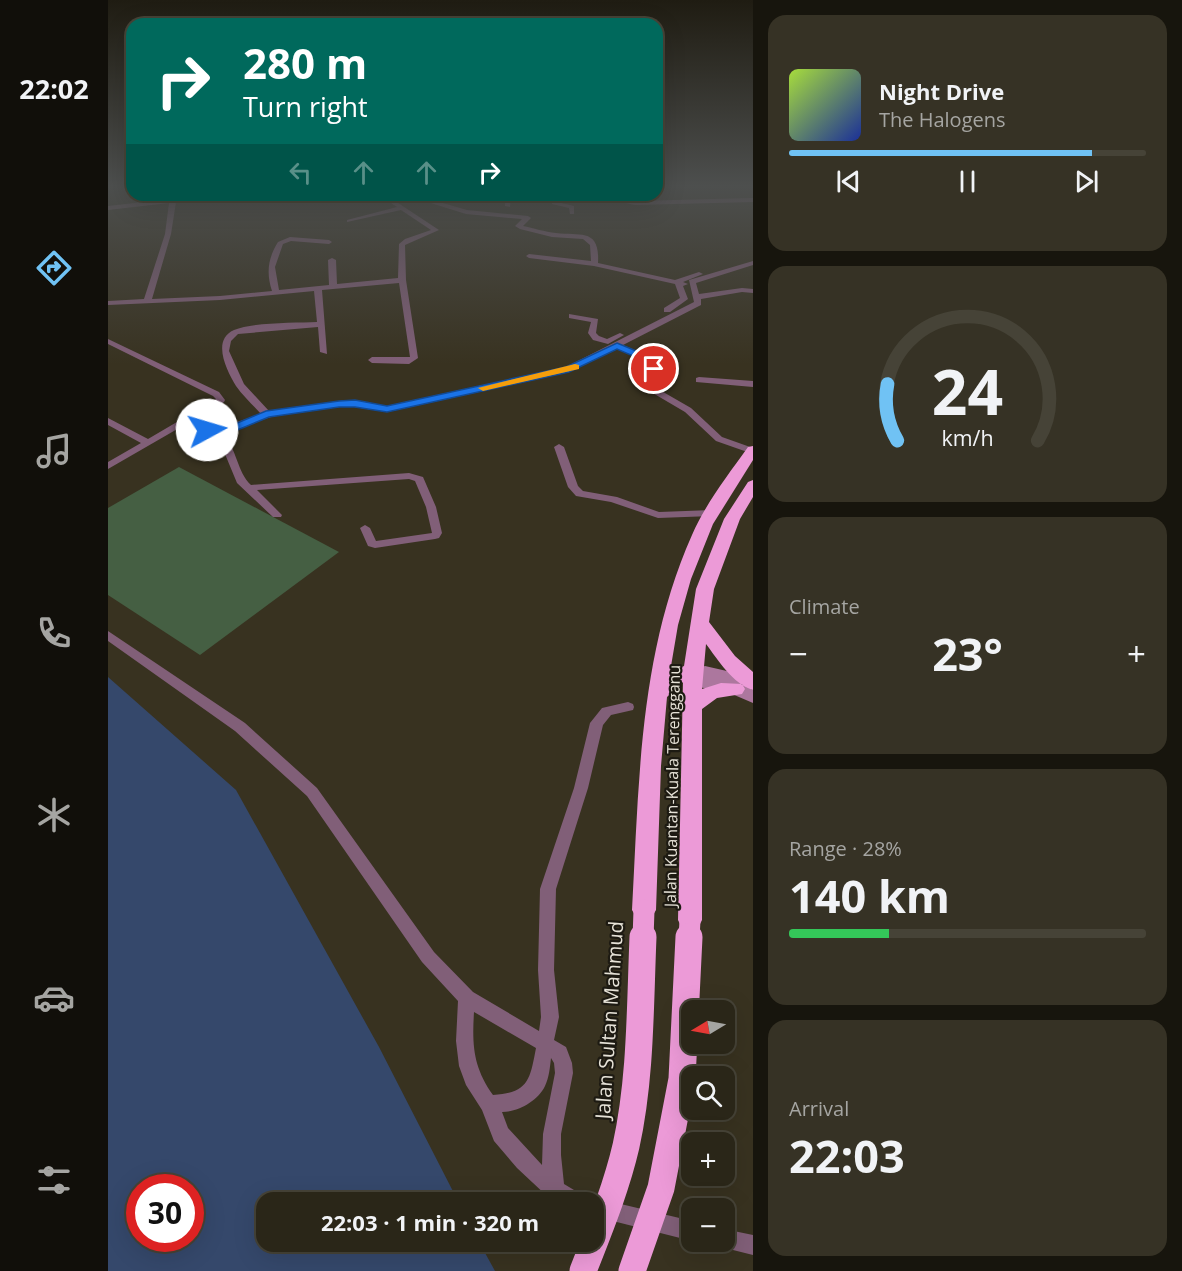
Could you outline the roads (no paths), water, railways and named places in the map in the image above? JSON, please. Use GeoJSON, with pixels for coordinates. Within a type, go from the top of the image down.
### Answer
{"type":"FeatureCollection","features":[{"type":"Feature","properties":{"kind":"highway","name":"Jalan Kuantan-Kuala Terengganu"},"geometry":{"type":"LineString","coordinates":[[644,910],[656,696],[664,646],[675,600],[700,535],[753,450]]}},
{"type":"Feature","properties":{"kind":"highway","name":"Jalan Kuantan-Kuala Terengganu"},"geometry":{"type":"LineString","coordinates":[[632,1271],[661,1188],[682,1079],[690,920],[691,709],[689,674],[705,589],[732,519],[753,485]]}},
{"type":"Feature","properties":{"kind":"highway"},"geometry":{"type":"LineString","coordinates":[[691,709],[703,695],[716,690],[747,685],[700,622]]}},
{"type":"Feature","properties":{"kind":"highway"},"geometry":{"type":"LineString","coordinates":[[656,696],[689,674],[664,646]]}},
{"type":"Feature","properties":{"kind":"highway","name":"Jalan Sultan Mahmud"},"geometry":{"type":"LineString","coordinates":[[583,1271],[605,1217],[626,1145],[636,1071],[644,910]]}},
{"type":"Feature","properties":{"kind":"street"},"geometry":{"type":"LineString","coordinates":[[147,302],[165,245]]}},
{"type":"Feature","properties":{"kind":"street"},"geometry":{"type":"LineString","coordinates":[[276,293],[270,275],[272,258],[279,245]]}},
{"type":"Feature","properties":{"kind":"street"},"geometry":{"type":"LineString","coordinates":[[372,360],[409,361],[414,358],[402,280],[402,245]]}},
{"type":"Feature","properties":{"kind":"street"},"geometry":{"type":"LineString","coordinates":[[594,245],[594,264]]}},
{"type":"Feature","properties":{"kind":"street"},"geometry":{"type":"LineString","coordinates":[[529,255],[594,264],[692,285]]}},
{"type":"Feature","properties":{"kind":"street"},"geometry":{"type":"LineString","coordinates":[[679,283],[680,280],[753,257]]}},
{"type":"Feature","properties":{"kind":"street"},"geometry":{"type":"LineString","coordinates":[[332,260],[333,287]]}},
{"type":"Feature","properties":{"kind":"street"},"geometry":{"type":"LineString","coordinates":[[692,285],[693,281],[753,263]]}},
{"type":"Feature","properties":{"kind":"street"},"geometry":{"type":"LineString","coordinates":[[108,303],[276,293],[402,280]]}},
{"type":"Feature","properties":{"kind":"street"},"geometry":{"type":"LineString","coordinates":[[572,316],[595,321],[593,335],[608,342],[682,302],[684,297],[679,283]]}},
{"type":"Feature","properties":{"kind":"street"},"geometry":{"type":"LineString","coordinates":[[218,435],[266,414],[339,404],[387,409],[569,369],[698,303],[692,285]]}},
{"type":"Feature","properties":{"kind":"street"},"geometry":{"type":"LineString","coordinates":[[318,289],[324,352]]}},
{"type":"Feature","properties":{"kind":"street"},"geometry":{"type":"LineString","coordinates":[[697,297],[742,290],[753,291]]}},
{"type":"Feature","properties":{"kind":"street"},"geometry":{"type":"LineString","coordinates":[[266,414],[240,385],[225,351],[227,341],[235,332],[247,329],[321,324]]}},
{"type":"Feature","properties":{"kind":"street"},"geometry":{"type":"LineString","coordinates":[[108,341],[220,397],[219,402],[189,422],[108,466]]}},
{"type":"Feature","properties":{"kind":"street"},"geometry":{"type":"LineString","coordinates":[[617,345],[648,359],[652,364],[654,390],[688,410],[719,439],[753,450]]}},
{"type":"Feature","properties":{"kind":"street"},"geometry":{"type":"LineString","coordinates":[[699,380],[753,384]]}},
{"type":"Feature","properties":{"kind":"street"},"geometry":{"type":"LineString","coordinates":[[108,421],[148,443]]}},
{"type":"Feature","properties":{"kind":"street"},"geometry":{"type":"LineString","coordinates":[[189,422],[218,435],[228,448],[241,482],[277,515]]}},
{"type":"Feature","properties":{"kind":"street"},"geometry":{"type":"LineString","coordinates":[[559,447],[573,487],[580,494],[613,500],[658,515],[712,513]]}},
{"type":"Feature","properties":{"kind":"street"},"geometry":{"type":"LineString","coordinates":[[249,488],[398,477],[419,479],[431,507],[437,533],[435,536],[375,545],[372,544],[365,528]]}},
{"type":"Feature","properties":{"kind":"street"},"geometry":{"type":"LineString","coordinates":[[108,635],[240,727],[312,792],[428,957],[467,998],[560,1053],[565,1065],[565,1079],[555,1110],[552,1134],[551,1162],[555,1190]]}},
{"type":"Feature","properties":{"kind":"street"},"geometry":{"type":"LineString","coordinates":[[689,674],[747,685],[753,696]]}},
{"type":"Feature","properties":{"kind":"street"},"geometry":{"type":"LineString","coordinates":[[489,1104],[508,1103],[525,1096],[538,1082],[550,1017],[546,970],[548,889],[581,788],[597,723],[607,711],[627,707]]}},
{"type":"Feature","properties":{"kind":"street"},"geometry":{"type":"LineString","coordinates":[[467,998],[464,1047],[466,1062],[477,1089],[489,1104],[501,1134],[524,1161],[558,1192]]}},
{"type":"Feature","properties":{"kind":"street"},"geometry":{"type":"LineString","coordinates":[[604,1209],[681,1228]]}},
{"type":"Feature","properties":{"kind":"street"},"geometry":{"type":"LineString","coordinates":[[735,1241],[753,1245]]}},
{"type":"Feature","properties":{"kind":"water"},"geometry":{"type":"Polygon","coordinates":[[[108,677],[236,790],[379,1047],[453,1192],[256,1192],[256,1252],[485,1252],[495,1271],[108,1271],[108,677]]]}}]}
